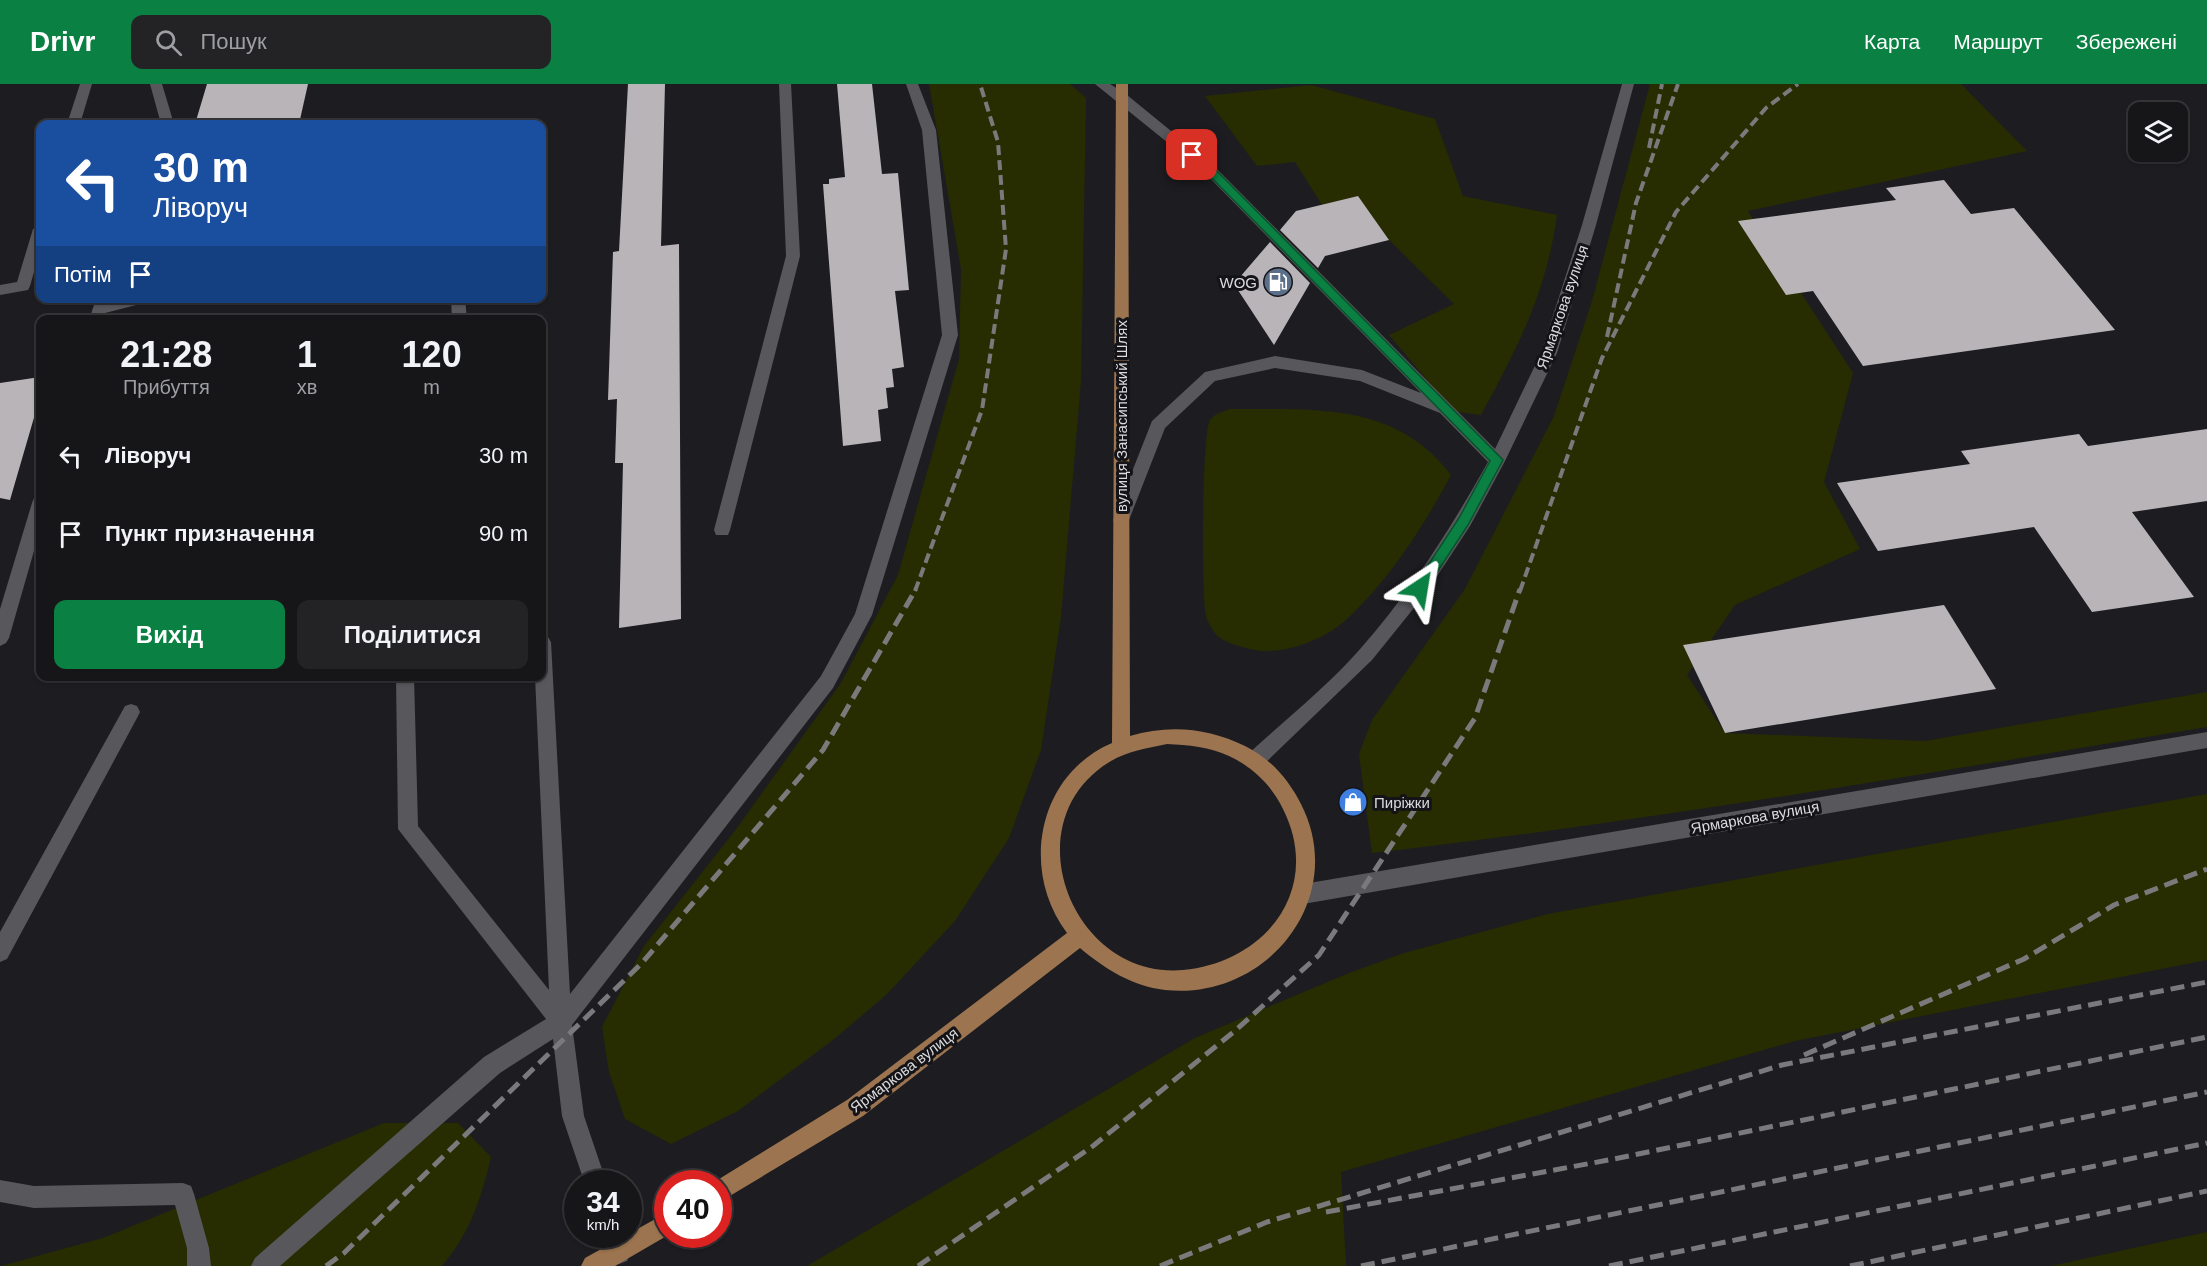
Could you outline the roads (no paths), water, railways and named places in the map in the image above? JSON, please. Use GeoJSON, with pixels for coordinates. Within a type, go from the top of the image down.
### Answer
{"type":"FeatureCollection","features":[{"type":"Feature","properties":{"kind":"main road","name":"вулиця Занасипський Шлях"},"geometry":{"type":"LineString","coordinates":[[1121,747],[1122,91]]}},
{"type":"Feature","properties":{"kind":"main road"},"geometry":{"type":"LineString","coordinates":[[1167,736],[1197,738],[1227,746],[1254,761],[1277,781],[1294,806],[1305,834],[1308,863],[1303,894],[1290,921],[1270,946],[1244,965],[1214,976],[1182,981],[1150,977],[1119,966],[1092,948],[1071,925],[1056,898],[1048,870],[1048,841],[1055,813],[1069,788],[1088,767],[1121,747],[1138,741],[1167,736]]}},
{"type":"Feature","properties":{"kind":"main road","name":"Ярмаркова вулиця"},"geometry":{"type":"LineString","coordinates":[[732,1183],[855,1108],[1080,936]]}},
{"type":"Feature","properties":{"kind":"main road"},"geometry":{"type":"LineString","coordinates":[[593,1266],[612,1248]]}},
{"type":"Feature","properties":{"kind":"street"},"geometry":{"type":"LineString","coordinates":[[74,120],[86,84]]}},
{"type":"Feature","properties":{"kind":"street"},"geometry":{"type":"LineString","coordinates":[[156,84],[167,120]]}},
{"type":"Feature","properties":{"kind":"street"},"geometry":{"type":"LineString","coordinates":[[723,530],[794,256],[785,84]]}},
{"type":"Feature","properties":{"kind":"street"},"geometry":{"type":"LineString","coordinates":[[263,1266],[492,1065],[561,1022],[827,682],[863,615],[950,335],[929,130],[912,84]]}},
{"type":"Feature","properties":{"kind":"street"},"geometry":{"type":"LineString","coordinates":[[1101,84],[1122,91],[1209,169],[1444,410],[1497,460]]}},
{"type":"Feature","properties":{"kind":"street","name":"Ярмаркова вулиця"},"geometry":{"type":"LineString","coordinates":[[1254,761],[1366,655],[1420,588],[1464,521],[1497,460],[1549,353],[1589,225],[1628,84]]}},
{"type":"Feature","properties":{"kind":"street"},"geometry":{"type":"LineString","coordinates":[[0,290],[23,286],[36,242]]}},
{"type":"Feature","properties":{"kind":"street"},"geometry":{"type":"LineString","coordinates":[[100,309],[123,303]]}},
{"type":"Feature","properties":{"kind":"street"},"geometry":{"type":"LineString","coordinates":[[1120,522],[1158,425],[1210,376],[1275,362],[1362,376],[1444,410]]}},
{"type":"Feature","properties":{"kind":"street"},"geometry":{"type":"LineString","coordinates":[[0,638],[36,516]]}},
{"type":"Feature","properties":{"kind":"street"},"geometry":{"type":"LineString","coordinates":[[405,681],[408,829],[561,1022]]}},
{"type":"Feature","properties":{"kind":"street"},"geometry":{"type":"LineString","coordinates":[[544,681],[561,1022],[573,1116],[591,1170]]}},
{"type":"Feature","properties":{"kind":"street"},"geometry":{"type":"LineString","coordinates":[[0,952],[131,712]]}},
{"type":"Feature","properties":{"kind":"street","name":"Ярмаркова вулиця"},"geometry":{"type":"LineString","coordinates":[[1303,894],[2207,740]]}},
{"type":"Feature","properties":{"kind":"street"},"geometry":{"type":"LineString","coordinates":[[0,1191],[34,1197],[183,1194],[198,1248],[199,1266]]}},
{"type":"Feature","properties":{"kind":"railway"},"geometry":{"type":"LineString","coordinates":[[915,590],[982,410],[1006,249],[998,142],[980,84]]}},
{"type":"Feature","properties":{"kind":"railway"},"geometry":{"type":"LineString","coordinates":[[1649,148],[1662,84]]}},
{"type":"Feature","properties":{"kind":"railway"},"geometry":{"type":"LineString","coordinates":[[1607,337],[1636,203],[1678,84]]}},
{"type":"Feature","properties":{"kind":"railway"},"geometry":{"type":"LineString","coordinates":[[1520,591],[1602,358],[1676,212],[1766,108],[1798,84]]}},
{"type":"Feature","properties":{"kind":"railway"},"geometry":{"type":"LineString","coordinates":[[918,1266],[1093,1146],[1236,1030],[1319,955],[1475,718],[1520,589]]}},
{"type":"Feature","properties":{"kind":"railway"},"geometry":{"type":"LineString","coordinates":[[326,1266],[344,1253],[642,963],[823,750],[915,590]]}},
{"type":"Feature","properties":{"kind":"railway"},"geometry":{"type":"LineString","coordinates":[[1804,1055],[2024,959],[2114,905],[2207,869]]}},
{"type":"Feature","properties":{"kind":"railway"},"geometry":{"type":"LineString","coordinates":[[1160,1266],[1267,1222],[1782,1065],[2207,982]]}},
{"type":"Feature","properties":{"kind":"railway"},"geometry":{"type":"LineString","coordinates":[[1326,1212],[1614,1159],[2207,1037]]}},
{"type":"Feature","properties":{"kind":"railway"},"geometry":{"type":"LineString","coordinates":[[1361,1266],[2207,1092]]}},
{"type":"Feature","properties":{"kind":"railway"},"geometry":{"type":"LineString","coordinates":[[1609,1266],[2207,1143]]}},
{"type":"Feature","properties":{"kind":"railway"},"geometry":{"type":"LineString","coordinates":[[1850,1266],[2207,1191]]}},
{"type":"Feature","properties":{"kind":"place","name":"WOG"},"geometry":{"type":"Point","coordinates":[1278,282]}},
{"type":"Feature","properties":{"kind":"place","name":"Пиріжки"},"geometry":{"type":"Point","coordinates":[1353,802]}}]}
